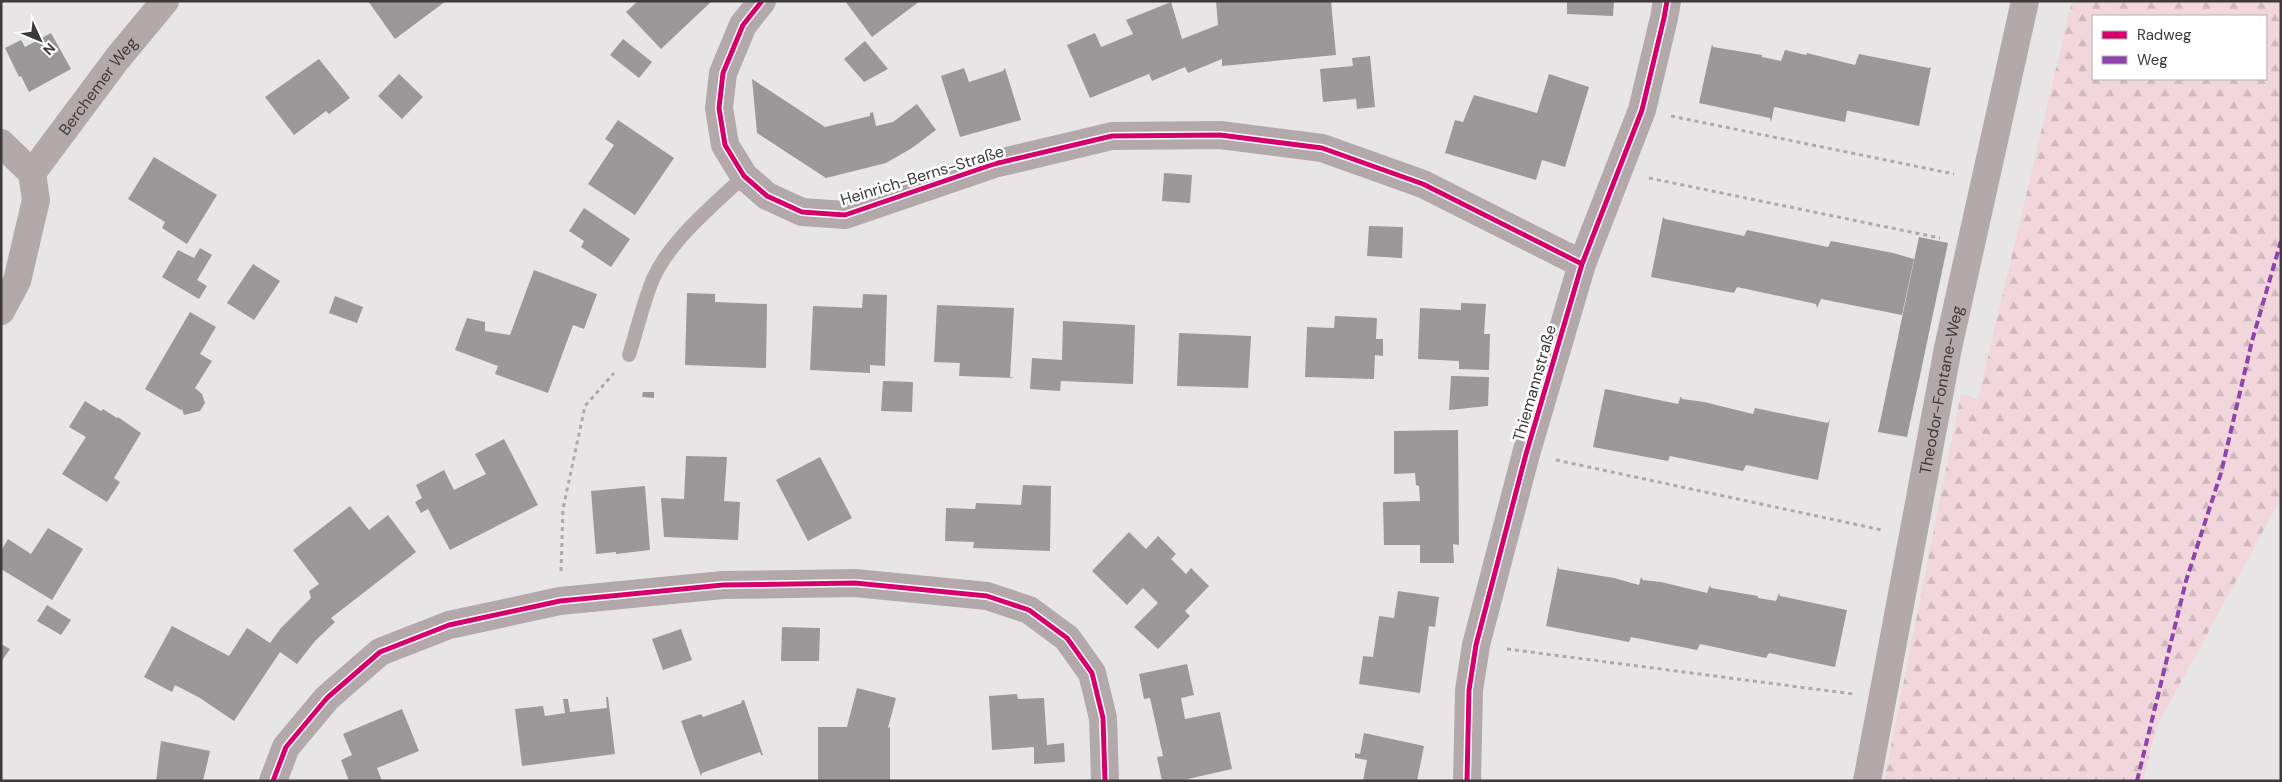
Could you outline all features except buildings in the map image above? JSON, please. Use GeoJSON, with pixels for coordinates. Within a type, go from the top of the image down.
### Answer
{"type":"FeatureCollection","features":[{"type":"Feature","properties":{"kind":"street","name":"Berchemer Weg"},"geometry":{"type":"LineString","coordinates":[[32,172],[117,59],[165,1]]}},
{"type":"Feature","properties":{"kind":"street","name":"Heinrich-Berns-Straße"},"geometry":{"type":"LineString","coordinates":[[762,1],[743,25],[723,73],[719,108],[725,145],[744,176],[767,196],[802,212],[846,215],[994,164],[1112,136],[1220,135],[1322,148],[1423,184],[1582,264]]}},
{"type":"Feature","properties":{"kind":"street","name":"Thiemannstraße"},"geometry":{"type":"LineString","coordinates":[[1468,781],[1469,690],[1476,645],[1526,454],[1582,264],[1642,110],[1664,18],[1666,1]]}},
{"type":"Feature","properties":{"kind":"street","name":"Theodor-Fontane-Weg"},"geometry":{"type":"LineString","coordinates":[[1868,781],[1948,348],[2025,1]]}},
{"type":"Feature","properties":{"kind":"street"},"geometry":{"type":"LineString","coordinates":[[1,143],[32,172],[36,200],[31,230],[17,282],[1,312]]}},
{"type":"Feature","properties":{"kind":"street"},"geometry":{"type":"LineString","coordinates":[[274,781],[286,746],[327,698],[380,652],[449,625],[560,601],[723,585],[855,583],[987,596],[1029,610],[1066,638],[1092,673],[1103,718],[1105,781]]}},
{"type":"Feature","properties":{"kind":"lane"},"geometry":{"type":"LineString","coordinates":[[629,355],[654,278],[664,260],[683,236],[744,176]]}},
{"type":"Feature","properties":{"kind":"path"},"geometry":{"type":"LineString","coordinates":[[1642,110],[1984,180]]}},
{"type":"Feature","properties":{"kind":"path"},"geometry":{"type":"LineString","coordinates":[[1617,172],[1934,236]]}},
{"type":"Feature","properties":{"kind":"path"},"geometry":{"type":"LineString","coordinates":[[560,601],[563,509],[585,406],[629,355]]}},
{"type":"Feature","properties":{"kind":"path"},"geometry":{"type":"LineString","coordinates":[[1526,454],[1872,527]]}},
{"type":"Feature","properties":{"kind":"path"},"geometry":{"type":"LineString","coordinates":[[1521,651],[1841,693]]}},
{"type":"Feature","properties":{"kind":"green space"},"geometry":{"type":"Polygon","coordinates":[[[2072,1],[2281,1],[2281,498],[2156,728],[2143,781],[1884,781],[1961,394],[1978,399],[2072,1]]]}},
{"type":"Feature","properties":{"kind":"marked path"},"geometry":{"type":"LineString","coordinates":[[2137,781],[2186,581],[2221,473],[2252,341],[2281,241]]}},
{"type":"Feature","properties":{"kind":"cycle path"},"geometry":{"type":"LineString","coordinates":[[762,1],[743,25],[723,73],[719,108],[725,145],[744,176],[767,196],[802,212],[845,215],[994,164],[1112,136],[1220,135],[1322,148],[1423,184],[1582,264]]}},
{"type":"Feature","properties":{"kind":"cycle path"},"geometry":{"type":"LineString","coordinates":[[1467,781],[1469,690],[1476,645],[1526,454],[1582,264],[1642,110],[1667,1]]}},
{"type":"Feature","properties":{"kind":"cycle path"},"geometry":{"type":"LineString","coordinates":[[273,781],[286,747],[327,698],[380,652],[449,625],[560,601],[723,585],[855,583],[987,596],[1029,610],[1067,638],[1092,673],[1103,718],[1105,781]]}}]}
